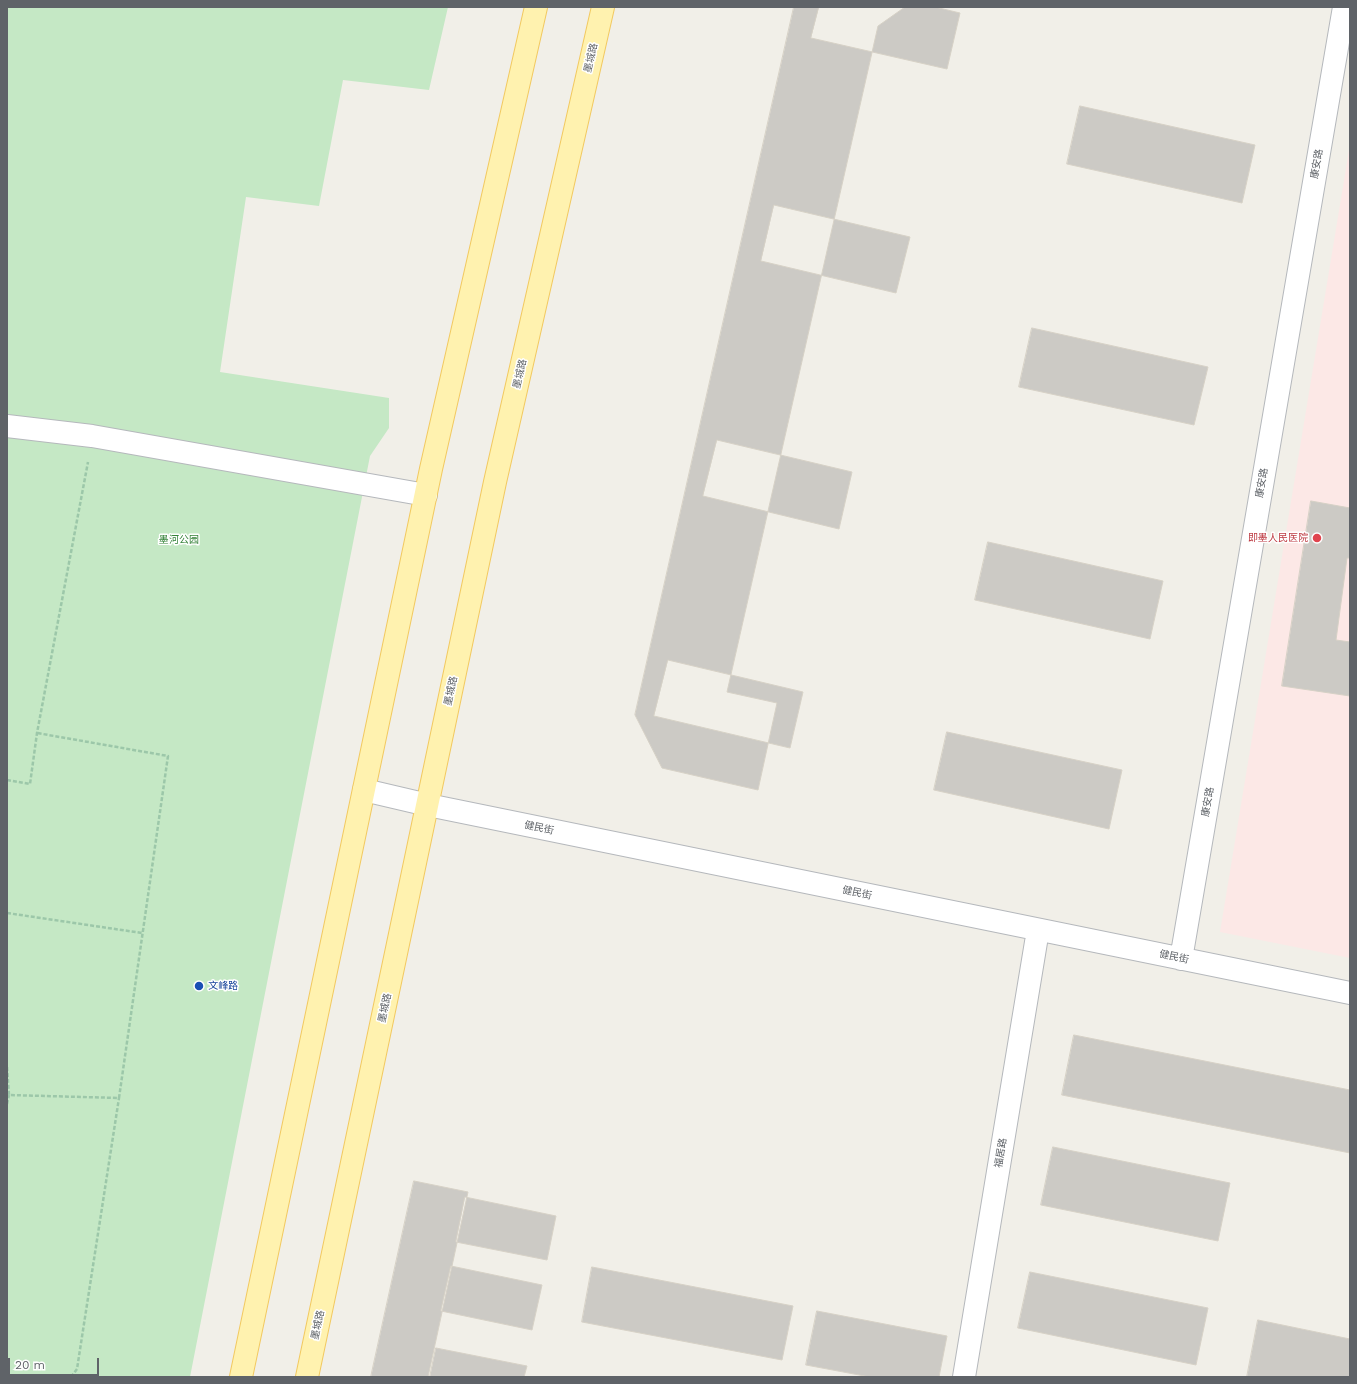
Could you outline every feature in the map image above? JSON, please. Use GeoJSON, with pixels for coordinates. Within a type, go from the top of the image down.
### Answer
{"type":"FeatureCollection","features":[{"type":"Feature","properties":{"kind":"main road"},"geometry":{"type":"LineString","coordinates":[[241,1377],[426,495],[536,7]]}},
{"type":"Feature","properties":{"kind":"main road","name":"墨城路"},"geometry":{"type":"LineString","coordinates":[[307,1377],[495,482],[603,7]]}},
{"type":"Feature","properties":{"kind":"street","name":"康安路"},"geometry":{"type":"LineString","coordinates":[[1181,959],[1344,7]]}},
{"type":"Feature","properties":{"kind":"street"},"geometry":{"type":"LineString","coordinates":[[7,426],[92,436],[426,495]]}},
{"type":"Feature","properties":{"kind":"street","name":"健民街"},"geometry":{"type":"LineString","coordinates":[[364,790],[428,805],[1350,993]]}},
{"type":"Feature","properties":{"kind":"street","name":"福居路"},"geometry":{"type":"LineString","coordinates":[[964,1377],[1038,930]]}},
{"type":"Feature","properties":{"kind":"path"},"geometry":{"type":"LineString","coordinates":[[7,780],[30,784],[92,436]]}},
{"type":"Feature","properties":{"kind":"path"},"geometry":{"type":"LineString","coordinates":[[38,733],[168,756],[77,1369],[71,1377]]}},
{"type":"Feature","properties":{"kind":"path"},"geometry":{"type":"LineString","coordinates":[[7,913],[142,933]]}},
{"type":"Feature","properties":{"kind":"path"},"geometry":{"type":"LineString","coordinates":[[7,1067],[9,1095],[7,1104]]}},
{"type":"Feature","properties":{"kind":"path"},"geometry":{"type":"LineString","coordinates":[[9,1095],[118,1098]]}},
{"type":"Feature","properties":{"kind":"shaded area","name":"即墨人民医院"},"geometry":{"type":"Polygon","coordinates":[[[1350,144],[1350,958],[1220,932],[1350,144]]]}},
{"type":"Feature","properties":{"kind":"green space","name":"墨河公园"},"geometry":{"type":"Polygon","coordinates":[[[7,7],[448,7],[429,90],[343,80],[319,206],[246,197],[220,372],[389,398],[389,428],[370,456],[190,1377],[7,1377],[7,7]]]}},
{"type":"Feature","properties":{"kind":"building"},"geometry":{"type":"Polygon","coordinates":[[[794,7],[905,7],[878,26],[727,692],[777,703],[758,790],[662,768],[635,715],[794,7]]]}},
{"type":"Feature","properties":{"kind":"building"},"geometry":{"type":"Polygon","coordinates":[[[819,7],[935,7],[960,13],[947,69],[811,38],[819,7]]]}},
{"type":"Feature","properties":{"kind":"building"},"geometry":{"type":"Polygon","coordinates":[[[1080,106],[1255,145],[1242,203],[1067,164],[1080,106]]]}},
{"type":"Feature","properties":{"kind":"building"},"geometry":{"type":"Polygon","coordinates":[[[774,205],[910,237],[896,293],[761,261],[774,205]]]}},
{"type":"Feature","properties":{"kind":"building"},"geometry":{"type":"Polygon","coordinates":[[[1032,328],[1208,367],[1194,425],[1019,387],[1032,328]]]}},
{"type":"Feature","properties":{"kind":"building"},"geometry":{"type":"Polygon","coordinates":[[[717,440],[852,472],[839,529],[703,496],[717,440]]]}},
{"type":"Feature","properties":{"kind":"building"},"geometry":{"type":"Polygon","coordinates":[[[1311,501],[1350,508],[1350,558],[1347,558],[1336,640],[1350,642],[1350,696],[1282,686],[1311,501]]]}},
{"type":"Feature","properties":{"kind":"building"},"geometry":{"type":"Polygon","coordinates":[[[988,542],[1163,581],[1150,639],[975,600],[988,542]]]}},
{"type":"Feature","properties":{"kind":"building"},"geometry":{"type":"Polygon","coordinates":[[[668,660],[803,692],[790,748],[654,716],[668,660]]]}},
{"type":"Feature","properties":{"kind":"building"},"geometry":{"type":"Polygon","coordinates":[[[947,732],[1122,770],[1109,829],[934,790],[947,732]]]}},
{"type":"Feature","properties":{"kind":"building"},"geometry":{"type":"Polygon","coordinates":[[[1074,1035],[1350,1090],[1350,1153],[1062,1095],[1074,1035]]]}},
{"type":"Feature","properties":{"kind":"building"},"geometry":{"type":"Polygon","coordinates":[[[1053,1147],[1230,1183],[1218,1241],[1041,1205],[1053,1147]]]}},
{"type":"Feature","properties":{"kind":"building"},"geometry":{"type":"Polygon","coordinates":[[[414,1181],[468,1192],[428,1377],[371,1377],[414,1181]]]}},
{"type":"Feature","properties":{"kind":"building"},"geometry":{"type":"Polygon","coordinates":[[[465,1197],[556,1216],[547,1260],[456,1242],[465,1197]]]}},
{"type":"Feature","properties":{"kind":"building"},"geometry":{"type":"Polygon","coordinates":[[[451,1266],[542,1285],[532,1330],[441,1311],[451,1266]]]}},
{"type":"Feature","properties":{"kind":"building"},"geometry":{"type":"Polygon","coordinates":[[[592,1267],[793,1306],[782,1360],[582,1322],[592,1267]]]}},
{"type":"Feature","properties":{"kind":"building"},"geometry":{"type":"Polygon","coordinates":[[[1030,1272],[1208,1308],[1196,1365],[1018,1328],[1030,1272]]]}},
{"type":"Feature","properties":{"kind":"building"},"geometry":{"type":"Polygon","coordinates":[[[817,1311],[947,1336],[939,1377],[870,1377],[806,1365],[817,1311]]]}},
{"type":"Feature","properties":{"kind":"building"},"geometry":{"type":"Polygon","coordinates":[[[1258,1320],[1350,1339],[1350,1377],[1247,1377],[1258,1320]]]}},
{"type":"Feature","properties":{"kind":"building"},"geometry":{"type":"Polygon","coordinates":[[[436,1348],[527,1366],[524,1377],[430,1377],[436,1348]]]}},
{"type":"Feature","properties":{"kind":"place","name":"即墨人民医院"},"geometry":{"type":"Point","coordinates":[1317,538]}},
{"type":"Feature","properties":{"kind":"place","name":"文峰路"},"geometry":{"type":"Point","coordinates":[199,986]}}]}
